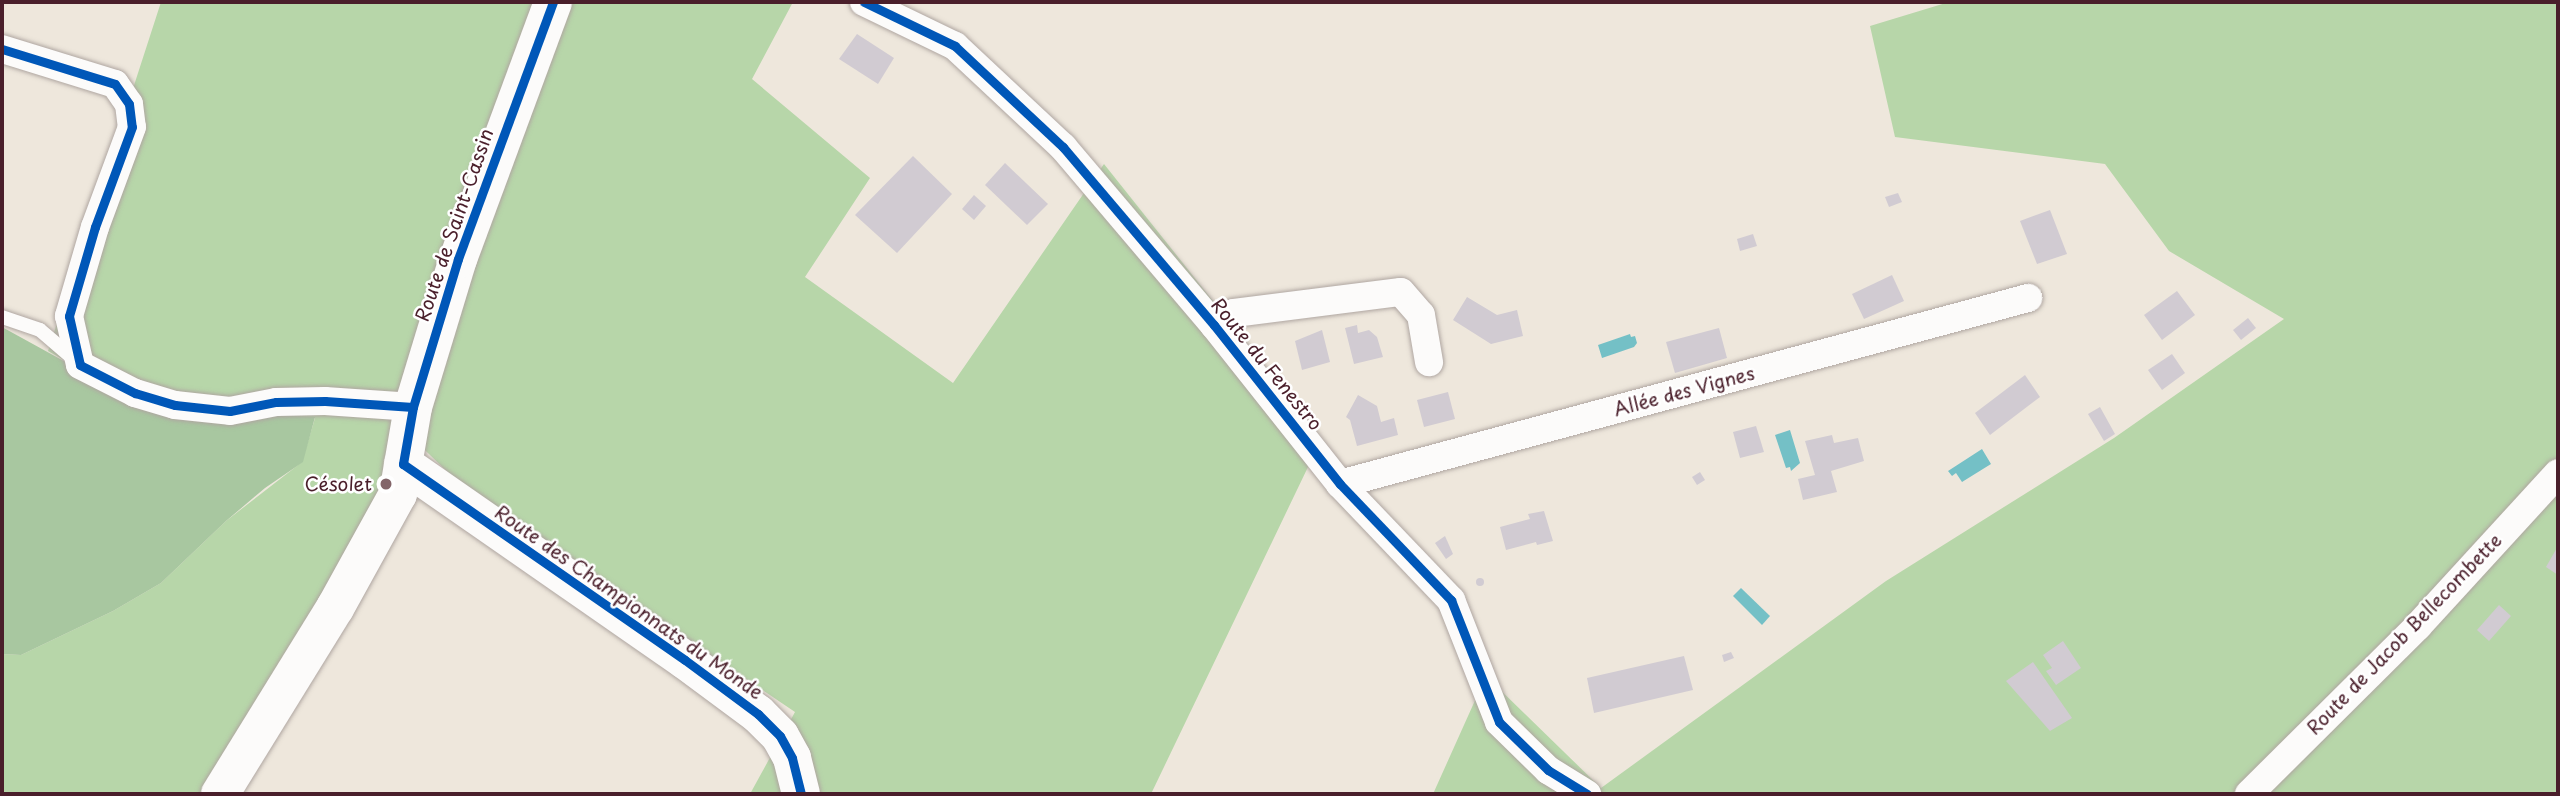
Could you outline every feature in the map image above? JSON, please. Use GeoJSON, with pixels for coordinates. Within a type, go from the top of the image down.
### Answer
{"type":"FeatureCollection","features":[{"type":"Feature","properties":{"kind":"street","name":"Route de Saint-Cassin"},"geometry":{"type":"LineString","coordinates":[[220,794],[335,608],[398,494],[412,407],[458,259],[553,2]]}},
{"type":"Feature","properties":{"kind":"street","name":"Route du Fenestro"},"geometry":{"type":"LineString","coordinates":[[864,2],[955,46],[1063,147],[1214,325],[1340,484],[1451,600],[1499,722],[1548,770],[1587,794]]}},
{"type":"Feature","properties":{"kind":"street"},"geometry":{"type":"LineString","coordinates":[[2,49],[115,84],[129,104],[132,127],[94,227],[69,316],[80,365],[135,393],[175,405],[230,411],[276,402],[325,401],[412,407]]}},
{"type":"Feature","properties":{"kind":"street"},"geometry":{"type":"LineString","coordinates":[[1214,325],[1234,313],[1401,292],[1421,315],[1429,362]]}},
{"type":"Feature","properties":{"kind":"street","name":"Allée des Vignes"},"geometry":{"type":"LineString","coordinates":[[1340,484],[2028,298]]}},
{"type":"Feature","properties":{"kind":"street","name":"Route des Championnats du Monde"},"geometry":{"type":"LineString","coordinates":[[403,464],[685,660],[758,714],[780,736],[792,758],[801,794]]}},
{"type":"Feature","properties":{"kind":"street","name":"Route de Jacob Bellecombette"},"geometry":{"type":"LineString","coordinates":[[2249,794],[2418,626],[2558,472]]}},
{"type":"Feature","properties":{"kind":"lane"},"geometry":{"type":"LineString","coordinates":[[2,317],[40,330],[80,365]]}},
{"type":"Feature","properties":{"kind":"green space"},"geometry":{"type":"Polygon","coordinates":[[[161,2],[793,2],[752,79],[870,178],[805,277],[953,383],[1104,164],[1217,306],[1320,442],[1151,794],[750,794],[795,712],[465,489],[396,422],[375,518],[200,794],[2,794],[2,654],[21,655],[113,611],[161,583],[226,521],[302,462],[315,418],[151,409],[48,351],[161,2]]]}},
{"type":"Feature","properties":{"kind":"green space"},"geometry":{"type":"Polygon","coordinates":[[[1949,2],[2558,2],[2558,794],[1433,794],[1486,676],[1601,788],[1886,581],[2114,438],[2284,319],[2169,251],[2105,164],[1895,137],[1870,26],[1949,2]]]}},
{"type":"Feature","properties":{"kind":"green space"},"geometry":{"type":"Polygon","coordinates":[[[2,327],[151,409],[315,417],[303,462],[265,488],[226,521],[161,583],[113,611],[21,655],[2,654],[2,327]]]}},
{"type":"Feature","properties":{"kind":"water"},"geometry":{"type":"Polygon","coordinates":[[[1630,334],[1631,337],[1635,336],[1637,343],[1634,347],[1602,358],[1598,345],[1630,334]]]}},
{"type":"Feature","properties":{"kind":"water"},"geometry":{"type":"Polygon","coordinates":[[[1790,430],[1800,463],[1791,471],[1790,467],[1786,468],[1775,435],[1790,430]]]}},
{"type":"Feature","properties":{"kind":"water"},"geometry":{"type":"Polygon","coordinates":[[[1982,449],[1991,464],[1962,482],[1956,473],[1952,476],[1948,471],[1982,449]]]}},
{"type":"Feature","properties":{"kind":"water"},"geometry":{"type":"Polygon","coordinates":[[[1741,588],[1770,616],[1762,625],[1733,596],[1741,588]]]}},
{"type":"Feature","properties":{"kind":"building"},"geometry":{"type":"Polygon","coordinates":[[[857,34],[894,58],[878,84],[839,59],[857,34]]]}},
{"type":"Feature","properties":{"kind":"building"},"geometry":{"type":"Polygon","coordinates":[[[913,156],[952,194],[897,253],[855,215],[913,156]]]}},
{"type":"Feature","properties":{"kind":"building"},"geometry":{"type":"Polygon","coordinates":[[[1005,163],[1048,204],[1027,225],[985,185],[1005,163]]]}},
{"type":"Feature","properties":{"kind":"building"},"geometry":{"type":"Polygon","coordinates":[[[1898,193],[1902,202],[1889,207],[1885,197],[1898,193]]]}},
{"type":"Feature","properties":{"kind":"building"},"geometry":{"type":"Polygon","coordinates":[[[974,195],[986,206],[974,220],[962,209],[974,195]]]}},
{"type":"Feature","properties":{"kind":"building"},"geometry":{"type":"Polygon","coordinates":[[[2050,210],[2067,254],[2037,264],[2020,221],[2050,210]]]}},
{"type":"Feature","properties":{"kind":"building"},"geometry":{"type":"Polygon","coordinates":[[[1753,234],[1757,246],[1740,251],[1737,239],[1753,234]]]}},
{"type":"Feature","properties":{"kind":"building"},"geometry":{"type":"Polygon","coordinates":[[[1892,275],[1904,301],[1864,319],[1852,294],[1892,275]]]}},
{"type":"Feature","properties":{"kind":"building"},"geometry":{"type":"Polygon","coordinates":[[[2177,291],[2195,315],[2162,340],[2144,315],[2177,291]]]}},
{"type":"Feature","properties":{"kind":"building"},"geometry":{"type":"Polygon","coordinates":[[[1467,297],[1497,315],[1517,310],[1523,336],[1491,344],[1453,320],[1467,297]]]}},
{"type":"Feature","properties":{"kind":"building"},"geometry":{"type":"Polygon","coordinates":[[[2248,318],[2256,328],[2241,340],[2233,330],[2248,318]]]}},
{"type":"Feature","properties":{"kind":"building"},"geometry":{"type":"Polygon","coordinates":[[[1357,325],[1358,333],[1369,330],[1377,337],[1383,357],[1354,364],[1345,328],[1357,325]]]}},
{"type":"Feature","properties":{"kind":"building"},"geometry":{"type":"Polygon","coordinates":[[[1719,328],[1727,358],[1675,373],[1666,342],[1719,328]]]}},
{"type":"Feature","properties":{"kind":"building"},"geometry":{"type":"Polygon","coordinates":[[[1322,330],[1330,362],[1302,370],[1295,341],[1322,330]]]}},
{"type":"Feature","properties":{"kind":"building"},"geometry":{"type":"Polygon","coordinates":[[[2172,354],[2185,373],[2162,390],[2148,370],[2172,354]]]}},
{"type":"Feature","properties":{"kind":"building"},"geometry":{"type":"Polygon","coordinates":[[[2025,375],[2040,397],[1990,435],[1975,413],[2025,375]]]}},
{"type":"Feature","properties":{"kind":"building"},"geometry":{"type":"Polygon","coordinates":[[[1448,392],[1455,419],[1424,427],[1417,400],[1448,392]]]}},
{"type":"Feature","properties":{"kind":"building"},"geometry":{"type":"Polygon","coordinates":[[[1358,395],[1377,406],[1381,422],[1394,418],[1398,435],[1357,446],[1350,420],[1346,417],[1358,395]]]}},
{"type":"Feature","properties":{"kind":"building"},"geometry":{"type":"Polygon","coordinates":[[[2100,407],[2115,434],[2104,441],[2088,414],[2100,407]]]}},
{"type":"Feature","properties":{"kind":"building"},"geometry":{"type":"Polygon","coordinates":[[[1756,426],[1764,452],[1740,458],[1733,432],[1756,426]]]}},
{"type":"Feature","properties":{"kind":"building"},"geometry":{"type":"Polygon","coordinates":[[[1832,435],[1834,443],[1858,438],[1864,461],[1831,471],[1837,492],[1803,500],[1798,479],[1815,475],[1805,441],[1832,435]]]}},
{"type":"Feature","properties":{"kind":"building"},"geometry":{"type":"Polygon","coordinates":[[[1700,472],[1705,480],[1697,485],[1692,477],[1700,472]]]}},
{"type":"Feature","properties":{"kind":"building"},"geometry":{"type":"Polygon","coordinates":[[[1544,511],[1553,541],[1537,545],[1536,542],[1506,550],[1500,527],[1530,519],[1528,514],[1544,511]]]}},
{"type":"Feature","properties":{"kind":"building"},"geometry":{"type":"Polygon","coordinates":[[[1445,536],[1453,554],[1446,559],[1435,543],[1445,536]]]}},
{"type":"Feature","properties":{"kind":"building"},"geometry":{"type":"Polygon","coordinates":[[[2558,546],[2558,575],[2546,567],[2558,546]]]}},
{"type":"Feature","properties":{"kind":"building"},"geometry":{"type":"Polygon","coordinates":[[[1480,578],[1484,582],[1480,586],[1476,582],[1480,578]]]}},
{"type":"Feature","properties":{"kind":"building"},"geometry":{"type":"Polygon","coordinates":[[[2499,605],[2511,616],[2489,641],[2477,630],[2499,605]]]}},
{"type":"Feature","properties":{"kind":"building"},"geometry":{"type":"Polygon","coordinates":[[[2063,641],[2081,668],[2056,685],[2046,671],[2052,668],[2043,655],[2063,641]]]}},
{"type":"Feature","properties":{"kind":"building"},"geometry":{"type":"Polygon","coordinates":[[[1731,652],[1734,658],[1724,662],[1722,655],[1731,652]]]}},
{"type":"Feature","properties":{"kind":"building"},"geometry":{"type":"Polygon","coordinates":[[[1684,656],[1693,690],[1594,713],[1587,678],[1684,656]]]}},
{"type":"Feature","properties":{"kind":"building"},"geometry":{"type":"Polygon","coordinates":[[[2033,662],[2072,718],[2050,731],[2006,681],[2033,662]]]}},
{"type":"Feature","properties":{"kind":"cycle path"},"geometry":{"type":"LineString","coordinates":[[553,2],[458,259],[413,407],[403,464],[685,660],[758,714],[780,736],[792,758],[801,794]]}},
{"type":"Feature","properties":{"kind":"cycle path"},"geometry":{"type":"LineString","coordinates":[[864,2],[955,46],[1063,147],[1214,325],[1340,484],[1451,600],[1499,722],[1548,770],[1587,794]]}},
{"type":"Feature","properties":{"kind":"cycle path"},"geometry":{"type":"LineString","coordinates":[[2,49],[115,84],[129,104],[132,127],[95,227],[69,316],[80,365],[135,393],[175,405],[230,411],[276,402],[325,401],[413,407]]}},
{"type":"Feature","properties":{"kind":"place","name":"Césolet"},"geometry":{"type":"Point","coordinates":[386,484]}}]}
